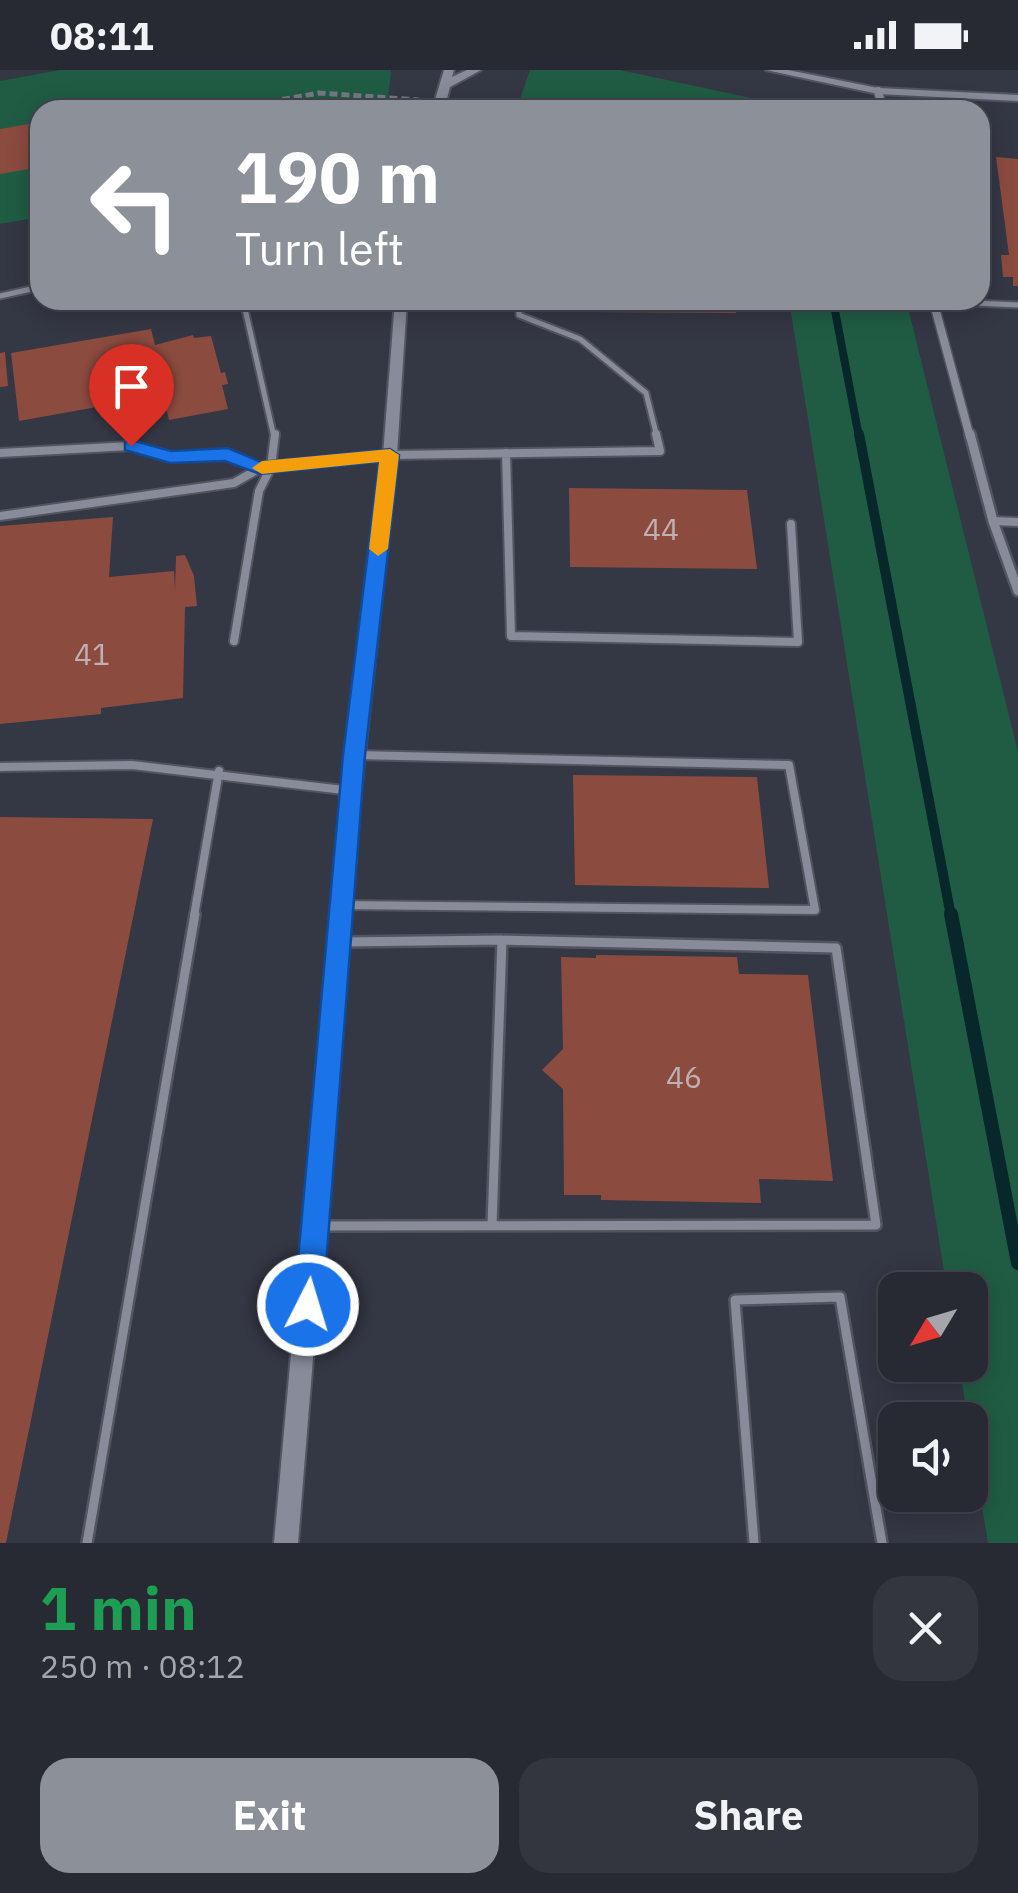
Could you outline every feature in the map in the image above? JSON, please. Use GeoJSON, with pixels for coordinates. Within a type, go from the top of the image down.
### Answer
{"type":"FeatureCollection","features":[{"type":"Feature","properties":{"kind":"street"},"geometry":{"type":"LineString","coordinates":[[440,100],[449,70]]}},
{"type":"Feature","properties":{"kind":"street"},"geometry":{"type":"LineString","coordinates":[[443,86],[476,70]]}},
{"type":"Feature","properties":{"kind":"street"},"geometry":{"type":"LineString","coordinates":[[771,70],[878,91],[1018,98]]}},
{"type":"Feature","properties":{"kind":"street"},"geometry":{"type":"LineString","coordinates":[[878,91],[880,100]]}},
{"type":"Feature","properties":{"kind":"street"},"geometry":{"type":"LineString","coordinates":[[286,1543],[354,755],[390,455],[400,310]]}},
{"type":"Feature","properties":{"kind":"street"},"geometry":{"type":"LineString","coordinates":[[936,310],[993,521],[1018,591]]}},
{"type":"Feature","properties":{"kind":"lane"},"geometry":{"type":"LineString","coordinates":[[0,296],[30,289]]}},
{"type":"Feature","properties":{"kind":"lane"},"geometry":{"type":"LineString","coordinates":[[990,303],[1018,305]]}},
{"type":"Feature","properties":{"kind":"lane"},"geometry":{"type":"LineString","coordinates":[[234,641],[259,491],[271,467],[276,431],[246,310]]}},
{"type":"Feature","properties":{"kind":"lane"},"geometry":{"type":"LineString","coordinates":[[0,516],[234,484],[260,468],[390,455],[660,452],[646,393],[580,339],[520,315],[519,310]]}},
{"type":"Feature","properties":{"kind":"lane"},"geometry":{"type":"LineString","coordinates":[[0,453],[131,446],[170,457],[228,454],[260,468]]}},
{"type":"Feature","properties":{"kind":"lane"},"geometry":{"type":"LineString","coordinates":[[506,453],[511,636],[798,642],[790,524]]}},
{"type":"Feature","properties":{"kind":"lane"},"geometry":{"type":"LineString","coordinates":[[993,521],[1018,522]]}},
{"type":"Feature","properties":{"kind":"lane"},"geometry":{"type":"LineString","coordinates":[[341,904],[815,910],[789,765],[354,755]]}},
{"type":"Feature","properties":{"kind":"lane"},"geometry":{"type":"LineString","coordinates":[[0,767],[44,763],[219,771],[352,791]]}},
{"type":"Feature","properties":{"kind":"lane"},"geometry":{"type":"LineString","coordinates":[[87,1543],[219,771]]}},
{"type":"Feature","properties":{"kind":"lane"},"geometry":{"type":"LineString","coordinates":[[492,1225],[502,940]]}},
{"type":"Feature","properties":{"kind":"lane"},"geometry":{"type":"LineString","coordinates":[[316,1226],[876,1225],[836,948],[502,940],[337,942]]}},
{"type":"Feature","properties":{"kind":"lane"},"geometry":{"type":"LineString","coordinates":[[754,1543],[735,1300],[840,1297],[882,1543]]}},
{"type":"Feature","properties":{"kind":"path"},"geometry":{"type":"LineString","coordinates":[[279,100],[318,93],[383,100]]}},
{"type":"Feature","properties":{"kind":"green space"},"geometry":{"type":"Polygon","coordinates":[[[60,70],[391,70],[388,100],[30,100],[30,219],[0,224],[0,81],[60,70]]]}},
{"type":"Feature","properties":{"kind":"green space"},"geometry":{"type":"Polygon","coordinates":[[[530,70],[620,70],[761,100],[520,100],[530,70]]]}},
{"type":"Feature","properties":{"kind":"green space"},"geometry":{"type":"Polygon","coordinates":[[[791,310],[908,310],[1018,752],[1018,1543],[988,1543],[983,1512],[988,1512],[988,1402],[965,1402],[962,1382],[988,1382],[988,1272],[944,1272],[791,310]]]}},
{"type":"Feature","properties":{"kind":"building"},"geometry":{"type":"Polygon","coordinates":[[[30,124],[30,169],[0,174],[0,129],[30,124]]]}},
{"type":"Feature","properties":{"kind":"building"},"geometry":{"type":"Polygon","coordinates":[[[996,157],[1018,159],[1018,286],[1013,286],[1013,277],[1003,277],[1001,255],[1009,255],[996,157]]]}},
{"type":"Feature","properties":{"kind":"building"},"geometry":{"type":"Polygon","coordinates":[[[736,310],[736,313],[591,312],[736,310]]]}},
{"type":"Feature","properties":{"kind":"building"},"geometry":{"type":"Polygon","coordinates":[[[151,329],[155,345],[193,335],[211,336],[228,384],[222,385],[228,409],[169,420],[163,395],[19,421],[11,353],[151,329]]]}},
{"type":"Feature","properties":{"kind":"building"},"geometry":{"type":"Polygon","coordinates":[[[5,352],[8,386],[0,387],[0,353],[5,352]]]}},
{"type":"Feature","properties":{"kind":"building"},"geometry":{"type":"Polygon","coordinates":[[[569,488],[747,490],[757,569],[570,567],[569,488]]]}},
{"type":"Feature","properties":{"kind":"building"},"geometry":{"type":"Polygon","coordinates":[[[113,517],[109,577],[174,571],[175,590],[176,556],[185,555],[194,576],[197,606],[185,607],[183,698],[101,708],[101,714],[0,724],[0,526],[113,517]]]}},
{"type":"Feature","properties":{"kind":"building"},"geometry":{"type":"Polygon","coordinates":[[[573,775],[757,777],[769,888],[575,885],[573,775]]]}},
{"type":"Feature","properties":{"kind":"building"},"geometry":{"type":"Polygon","coordinates":[[[0,817],[153,819],[6,1543],[0,1543],[0,817]]]}},
{"type":"Feature","properties":{"kind":"building"},"geometry":{"type":"Polygon","coordinates":[[[561,957],[737,957],[739,974],[808,975],[833,1181],[759,1179],[761,1203],[601,1200],[601,1195],[564,1195],[563,1089],[542,1070],[563,1049],[561,957]]]}},
{"type":"Feature","properties":{"kind":"waterway"},"geometry":{"type":"LineString","coordinates":[[835,310],[859,437]]}},
{"type":"Feature","properties":{"kind":"waterway"},"geometry":{"type":"LineString","coordinates":[[859,434],[951,916]]}},
{"type":"Feature","properties":{"kind":"waterway"},"geometry":{"type":"LineString","coordinates":[[951,914],[1018,1263]]}},
{"type":"Feature","properties":{"kind":"slow traffic"},"geometry":{"type":"LineString","coordinates":[[262,468],[390,455],[378,549]]}},
{"type":"Feature","properties":{"kind":"route"},"geometry":{"type":"LineString","coordinates":[[131,446],[170,457],[228,454],[260,468],[390,455],[354,755],[308,1305]]}}]}
